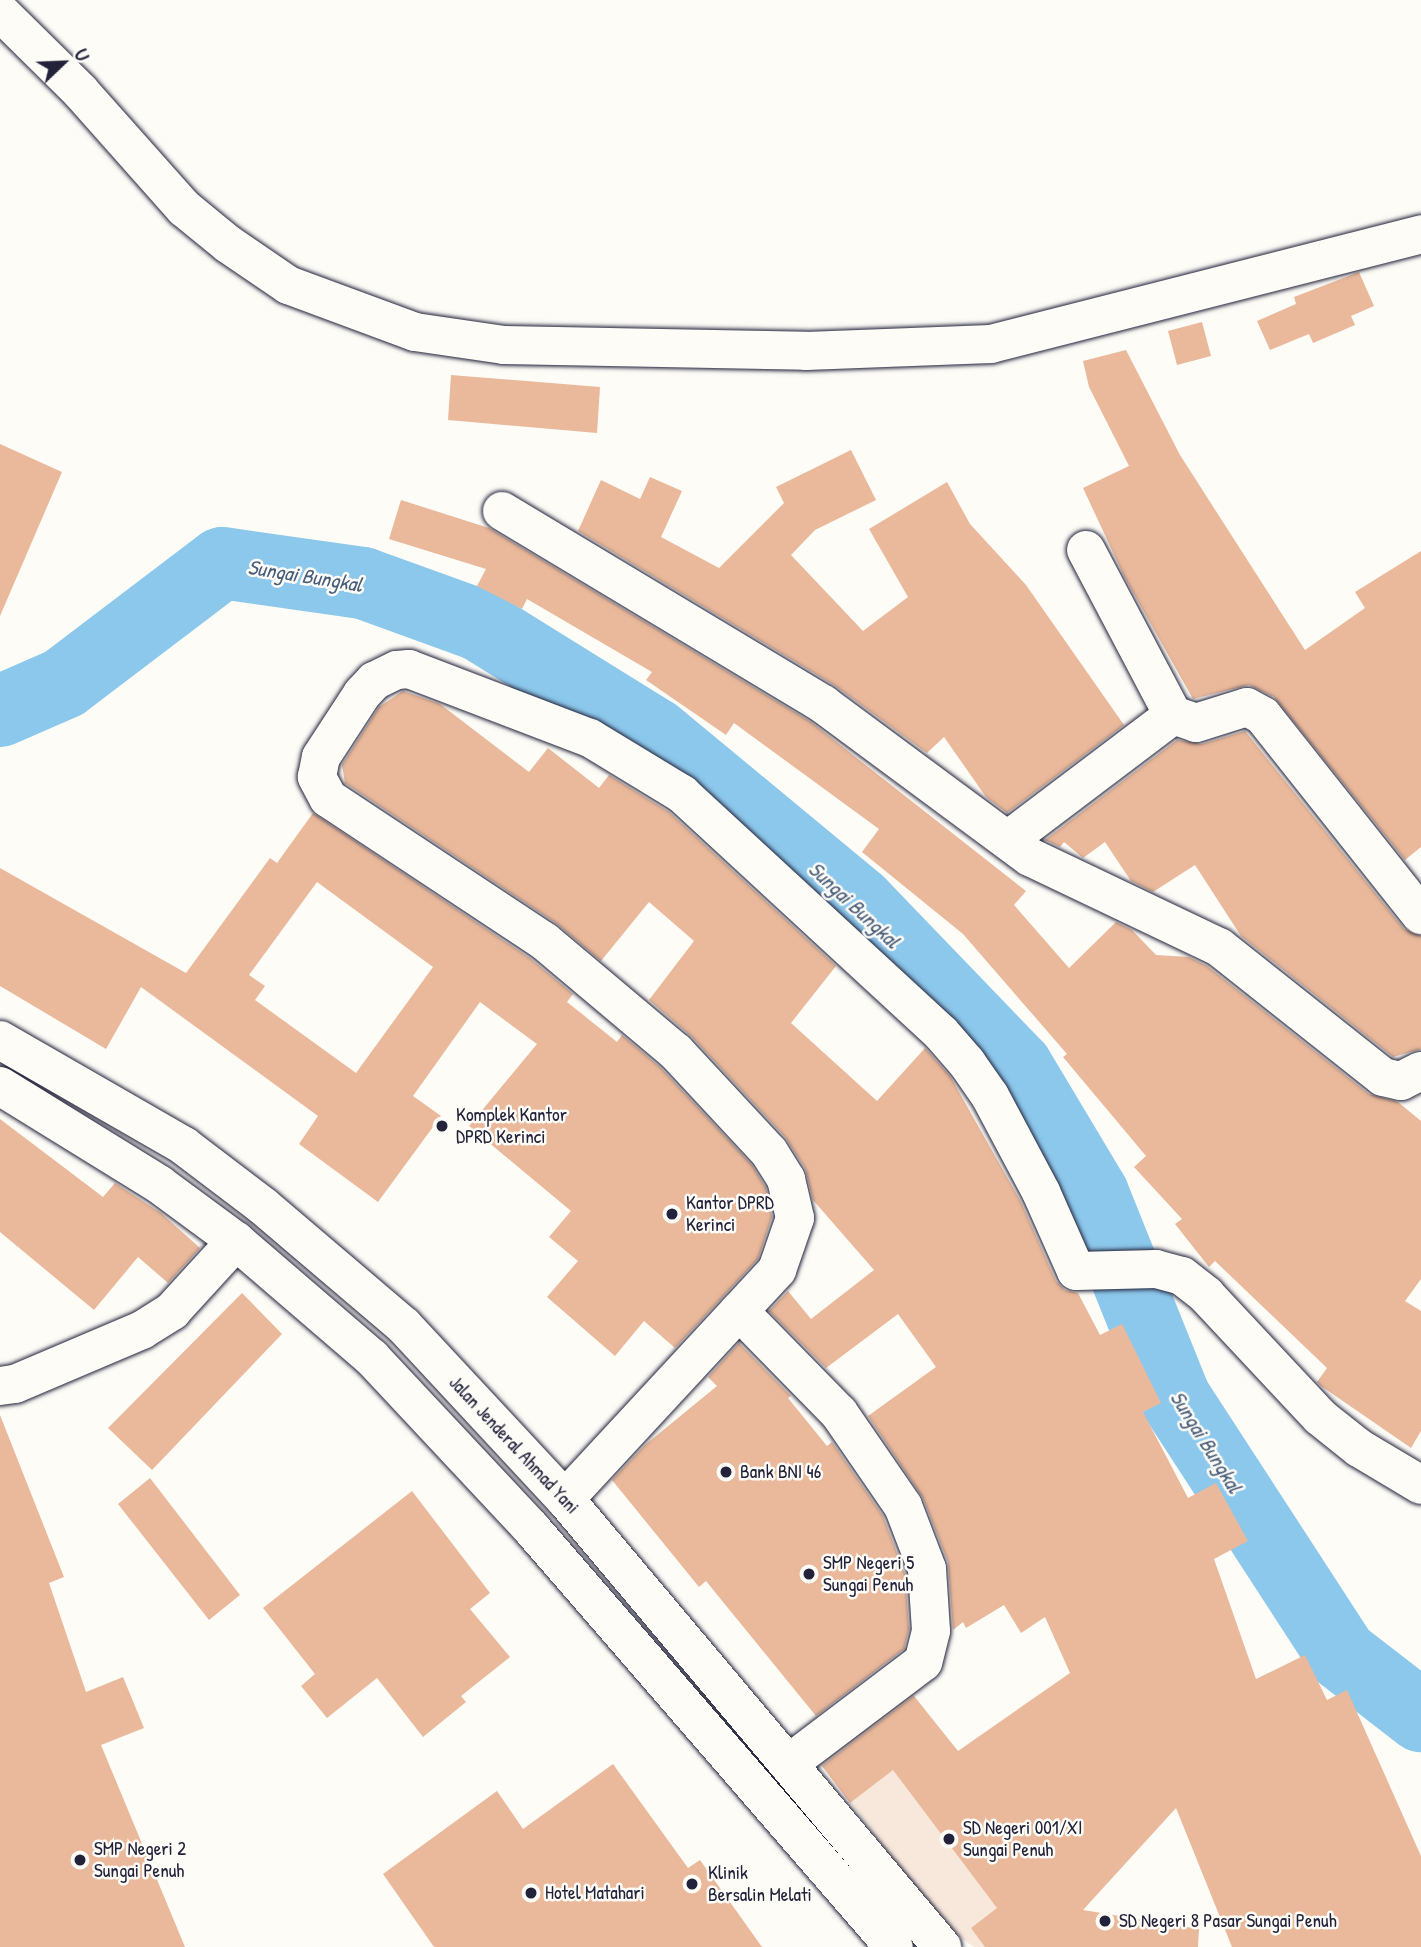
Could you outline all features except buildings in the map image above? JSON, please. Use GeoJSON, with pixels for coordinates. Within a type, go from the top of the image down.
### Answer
{"type":"FeatureCollection","features":[{"type":"Feature","properties":{"kind":"street"},"geometry":{"type":"LineString","coordinates":[[0,12],[80,91],[184,208],[228,244],[288,285],[415,332],[518,346],[806,351],[991,344],[1421,234]]}},
{"type":"Feature","properties":{"kind":"street"},"geometry":{"type":"LineString","coordinates":[[502,511],[823,704],[1007,840],[1062,873],[1219,947],[1383,1077],[1401,1081],[1421,1071]]}},
{"type":"Feature","properties":{"kind":"street"},"geometry":{"type":"LineString","coordinates":[[1086,550],[1173,715],[1196,723],[1247,707],[1263,716],[1421,915]]}},
{"type":"Feature","properties":{"kind":"street"},"geometry":{"type":"LineString","coordinates":[[565,1499],[777,1269],[795,1218],[786,1179],[769,1152],[676,1052],[582,970],[328,797],[321,788],[317,777],[321,757],[362,694],[386,673],[409,669],[590,738],[682,794],[941,1033],[967,1063],[990,1096],[1041,1192],[1068,1259],[1081,1273],[1156,1269],[1193,1283],[1320,1417],[1359,1448],[1421,1485]]}},
{"type":"Feature","properties":{"kind":"street"},"geometry":{"type":"LineString","coordinates":[[1007,840],[1173,715]]}},
{"type":"Feature","properties":{"kind":"street","name":"Jalan Jenderal Ahmad Yani"},"geometry":{"type":"LineString","coordinates":[[0,1040],[184,1146],[263,1206],[404,1326],[565,1499],[942,1947]]}},
{"type":"Feature","properties":{"kind":"street"},"geometry":{"type":"LineString","coordinates":[[0,1086],[160,1185],[236,1241],[373,1358],[531,1528],[894,1947]]}},
{"type":"Feature","properties":{"kind":"street"},"geometry":{"type":"LineString","coordinates":[[0,1386],[15,1384],[116,1342],[162,1318],[192,1292],[236,1241]]}},
{"type":"Feature","properties":{"kind":"street"},"geometry":{"type":"LineString","coordinates":[[739,1311],[839,1413],[903,1506],[927,1569],[931,1631],[923,1662],[788,1764]]}},
{"type":"Feature","properties":{"kind":"street"},"geometry":{"type":"LineString","coordinates":[[373,1358],[404,1326]]}},
{"type":"Feature","properties":{"kind":"shaded area","name":"SD Negeri 001/XI Sungai Penuh"},"geometry":{"type":"Polygon","coordinates":[[[904,1683],[1072,1905],[1017,1947],[974,1947],[961,1938],[905,1875],[812,1752],[904,1683]]]}},
{"type":"Feature","properties":{"kind":"waterway","name":"Sungai Bungkal"},"geometry":{"type":"LineString","coordinates":[[0,711],[64,683],[222,563],[363,583],[479,625],[655,734],[859,903],[1017,1067],[1093,1194],[1175,1398],[1342,1655],[1421,1716]]}},
{"type":"Feature","properties":{"kind":"place","name":"Komplek Kantor DPRD Kerinci"},"geometry":{"type":"Point","coordinates":[442,1126]}},
{"type":"Feature","properties":{"kind":"place","name":"Kantor DPRD Kerinci"},"geometry":{"type":"Point","coordinates":[672,1214]}},
{"type":"Feature","properties":{"kind":"place","name":"Bank BNI 46"},"geometry":{"type":"Point","coordinates":[726,1472]}},
{"type":"Feature","properties":{"kind":"place","name":"SMP Negeri 5 Sungai Penuh"},"geometry":{"type":"Point","coordinates":[809,1574]}},
{"type":"Feature","properties":{"kind":"place","name":"SD Negeri 001/XI Sungai Penuh"},"geometry":{"type":"Point","coordinates":[949,1839]}},
{"type":"Feature","properties":{"kind":"place","name":"SMP Negeri 2 Sungai Penuh"},"geometry":{"type":"Point","coordinates":[80,1860]}},
{"type":"Feature","properties":{"kind":"place","name":"Klinik Bersalin Melati"},"geometry":{"type":"Point","coordinates":[692,1884]}},
{"type":"Feature","properties":{"kind":"place","name":"Hotel Matahari"},"geometry":{"type":"Point","coordinates":[531,1893]}},
{"type":"Feature","properties":{"kind":"place","name":"SD Negeri 8 Pasar Sungai Penuh"},"geometry":{"type":"Point","coordinates":[1105,1921]}}]}
